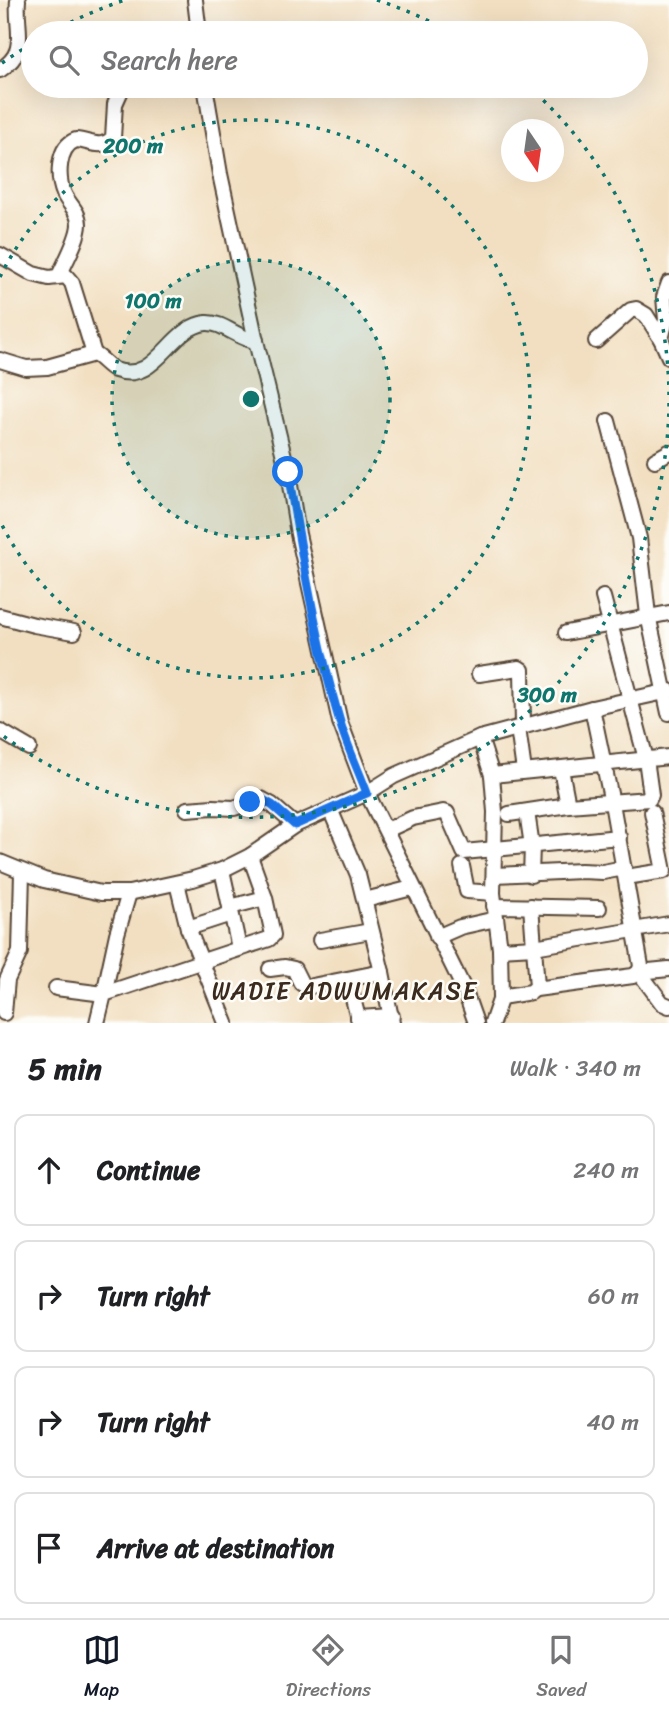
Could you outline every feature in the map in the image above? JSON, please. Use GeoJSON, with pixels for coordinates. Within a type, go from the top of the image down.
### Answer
{"type":"FeatureCollection","features":[{"type":"Feature","properties":{"kind":"street"},"geometry":{"type":"LineString","coordinates":[[0,70],[13,61],[18,53],[18,0]]}},
{"type":"Feature","properties":{"kind":"street"},"geometry":{"type":"LineString","coordinates":[[195,0],[198,21]]}},
{"type":"Feature","properties":{"kind":"street"},"geometry":{"type":"LineString","coordinates":[[59,276],[79,226],[78,215],[63,192],[61,156],[65,147],[76,140],[97,145],[105,145],[111,141],[118,98]]}},
{"type":"Feature","properties":{"kind":"street"},"geometry":{"type":"LineString","coordinates":[[207,98],[220,174],[288,472],[298,534],[333,697],[344,735],[367,793],[464,989],[476,1023]]}},
{"type":"Feature","properties":{"kind":"street"},"geometry":{"type":"LineString","coordinates":[[0,255],[33,274],[49,278],[66,276],[72,283],[94,354],[113,369],[129,373],[141,371],[192,326],[208,323],[220,325],[236,335],[256,341]]}},
{"type":"Feature","properties":{"kind":"street"},"geometry":{"type":"LineString","coordinates":[[661,339],[666,320],[664,297],[669,283]]}},
{"type":"Feature","properties":{"kind":"street"},"geometry":{"type":"LineString","coordinates":[[596,341],[631,310],[636,309],[646,316],[669,357]]}},
{"type":"Feature","properties":{"kind":"street"},"geometry":{"type":"LineString","coordinates":[[0,360],[26,368],[47,367],[94,354]]}},
{"type":"Feature","properties":{"kind":"street"},"geometry":{"type":"LineString","coordinates":[[608,421],[639,538],[648,615],[667,692],[669,713]]}},
{"type":"Feature","properties":{"kind":"street"},"geometry":{"type":"LineString","coordinates":[[655,460],[669,452]]}},
{"type":"Feature","properties":{"kind":"street"},"geometry":{"type":"LineString","coordinates":[[509,814],[568,805],[649,799],[651,795],[646,759],[603,597]]}},
{"type":"Feature","properties":{"kind":"street"},"geometry":{"type":"LineString","coordinates":[[566,633],[669,612]]}},
{"type":"Feature","properties":{"kind":"street"},"geometry":{"type":"LineString","coordinates":[[0,616],[74,632]]}},
{"type":"Feature","properties":{"kind":"street"},"geometry":{"type":"LineString","coordinates":[[479,674],[519,668],[522,670],[521,727],[524,771]]}},
{"type":"Feature","properties":{"kind":"street"},"geometry":{"type":"LineString","coordinates":[[0,862],[71,888],[101,893],[129,892],[177,883],[222,870],[250,856],[295,825],[367,793],[394,776],[480,738],[592,708],[667,692]]}},
{"type":"Feature","properties":{"kind":"street"},"geometry":{"type":"LineString","coordinates":[[501,998],[536,989],[634,976],[641,966],[619,838],[592,708]]}},
{"type":"Feature","properties":{"kind":"street"},"geometry":{"type":"LineString","coordinates":[[0,731],[29,748]]}},
{"type":"Feature","properties":{"kind":"street"},"geometry":{"type":"LineString","coordinates":[[480,738],[492,775],[495,812],[494,906],[500,948],[501,998],[492,1023]]}},
{"type":"Feature","properties":{"kind":"street"},"geometry":{"type":"LineString","coordinates":[[492,775],[669,757]]}},
{"type":"Feature","properties":{"kind":"street"},"geometry":{"type":"LineString","coordinates":[[561,769],[568,805]]}},
{"type":"Feature","properties":{"kind":"street"},"geometry":{"type":"LineString","coordinates":[[187,809],[234,808],[261,799],[295,825]]}},
{"type":"Feature","properties":{"kind":"street"},"geometry":{"type":"LineString","coordinates":[[330,809],[358,875],[392,1019],[358,1018],[348,979]]}},
{"type":"Feature","properties":{"kind":"street"},"geometry":{"type":"LineString","coordinates":[[387,830],[413,818],[443,812],[449,816],[464,852],[619,838]]}},
{"type":"Feature","properties":{"kind":"street"},"geometry":{"type":"LineString","coordinates":[[527,812],[532,846],[531,874]]}},
{"type":"Feature","properties":{"kind":"street"},"geometry":{"type":"LineString","coordinates":[[495,875],[664,871],[652,812]]}},
{"type":"Feature","properties":{"kind":"street"},"geometry":{"type":"LineString","coordinates":[[55,988],[104,994],[269,939],[273,935],[265,898],[250,856]]}},
{"type":"Feature","properties":{"kind":"street"},"geometry":{"type":"LineString","coordinates":[[462,866],[467,891],[494,906],[600,908]]}},
{"type":"Feature","properties":{"kind":"street"},"geometry":{"type":"LineString","coordinates":[[222,870],[239,948]]}},
{"type":"Feature","properties":{"kind":"street"},"geometry":{"type":"LineString","coordinates":[[4,1013],[8,980],[20,952],[22,872]]}},
{"type":"Feature","properties":{"kind":"street"},"geometry":{"type":"LineString","coordinates":[[177,883],[188,928],[226,1023]]}},
{"type":"Feature","properties":{"kind":"street"},"geometry":{"type":"LineString","coordinates":[[365,900],[412,888]]}},
{"type":"Feature","properties":{"kind":"street"},"geometry":{"type":"LineString","coordinates":[[97,1023],[129,892]]}},
{"type":"Feature","properties":{"kind":"street"},"geometry":{"type":"LineString","coordinates":[[188,928],[265,898]]}},
{"type":"Feature","properties":{"kind":"street"},"geometry":{"type":"LineString","coordinates":[[437,937],[460,927],[494,906]]}},
{"type":"Feature","properties":{"kind":"street"},"geometry":{"type":"LineString","coordinates":[[531,906],[536,989]]}},
{"type":"Feature","properties":{"kind":"street"},"geometry":{"type":"LineString","coordinates":[[500,948],[534,947],[669,924]]}},
{"type":"Feature","properties":{"kind":"street"},"geometry":{"type":"LineString","coordinates":[[320,940],[371,931]]}},
{"type":"Feature","properties":{"kind":"street"},"geometry":{"type":"LineString","coordinates":[[270,970],[293,969],[301,983],[307,987],[382,972]]}},
{"type":"Feature","properties":{"kind":"street"},"geometry":{"type":"LineString","coordinates":[[639,972],[669,969]]}},
{"type":"Feature","properties":{"kind":"street"},"geometry":{"type":"LineString","coordinates":[[639,972],[663,1003],[669,1006]]}},
{"type":"Feature","properties":{"kind":"district","name":"WADIE ADWUMAKASE"},"geometry":{"type":"Point","coordinates":[345,991]}},
{"type":"Feature","properties":{"kind":"route"},"geometry":{"type":"LineString","coordinates":[[250,802],[261,799],[295,825],[367,793],[344,735],[327,672],[292,506],[288,472]]}}]}
